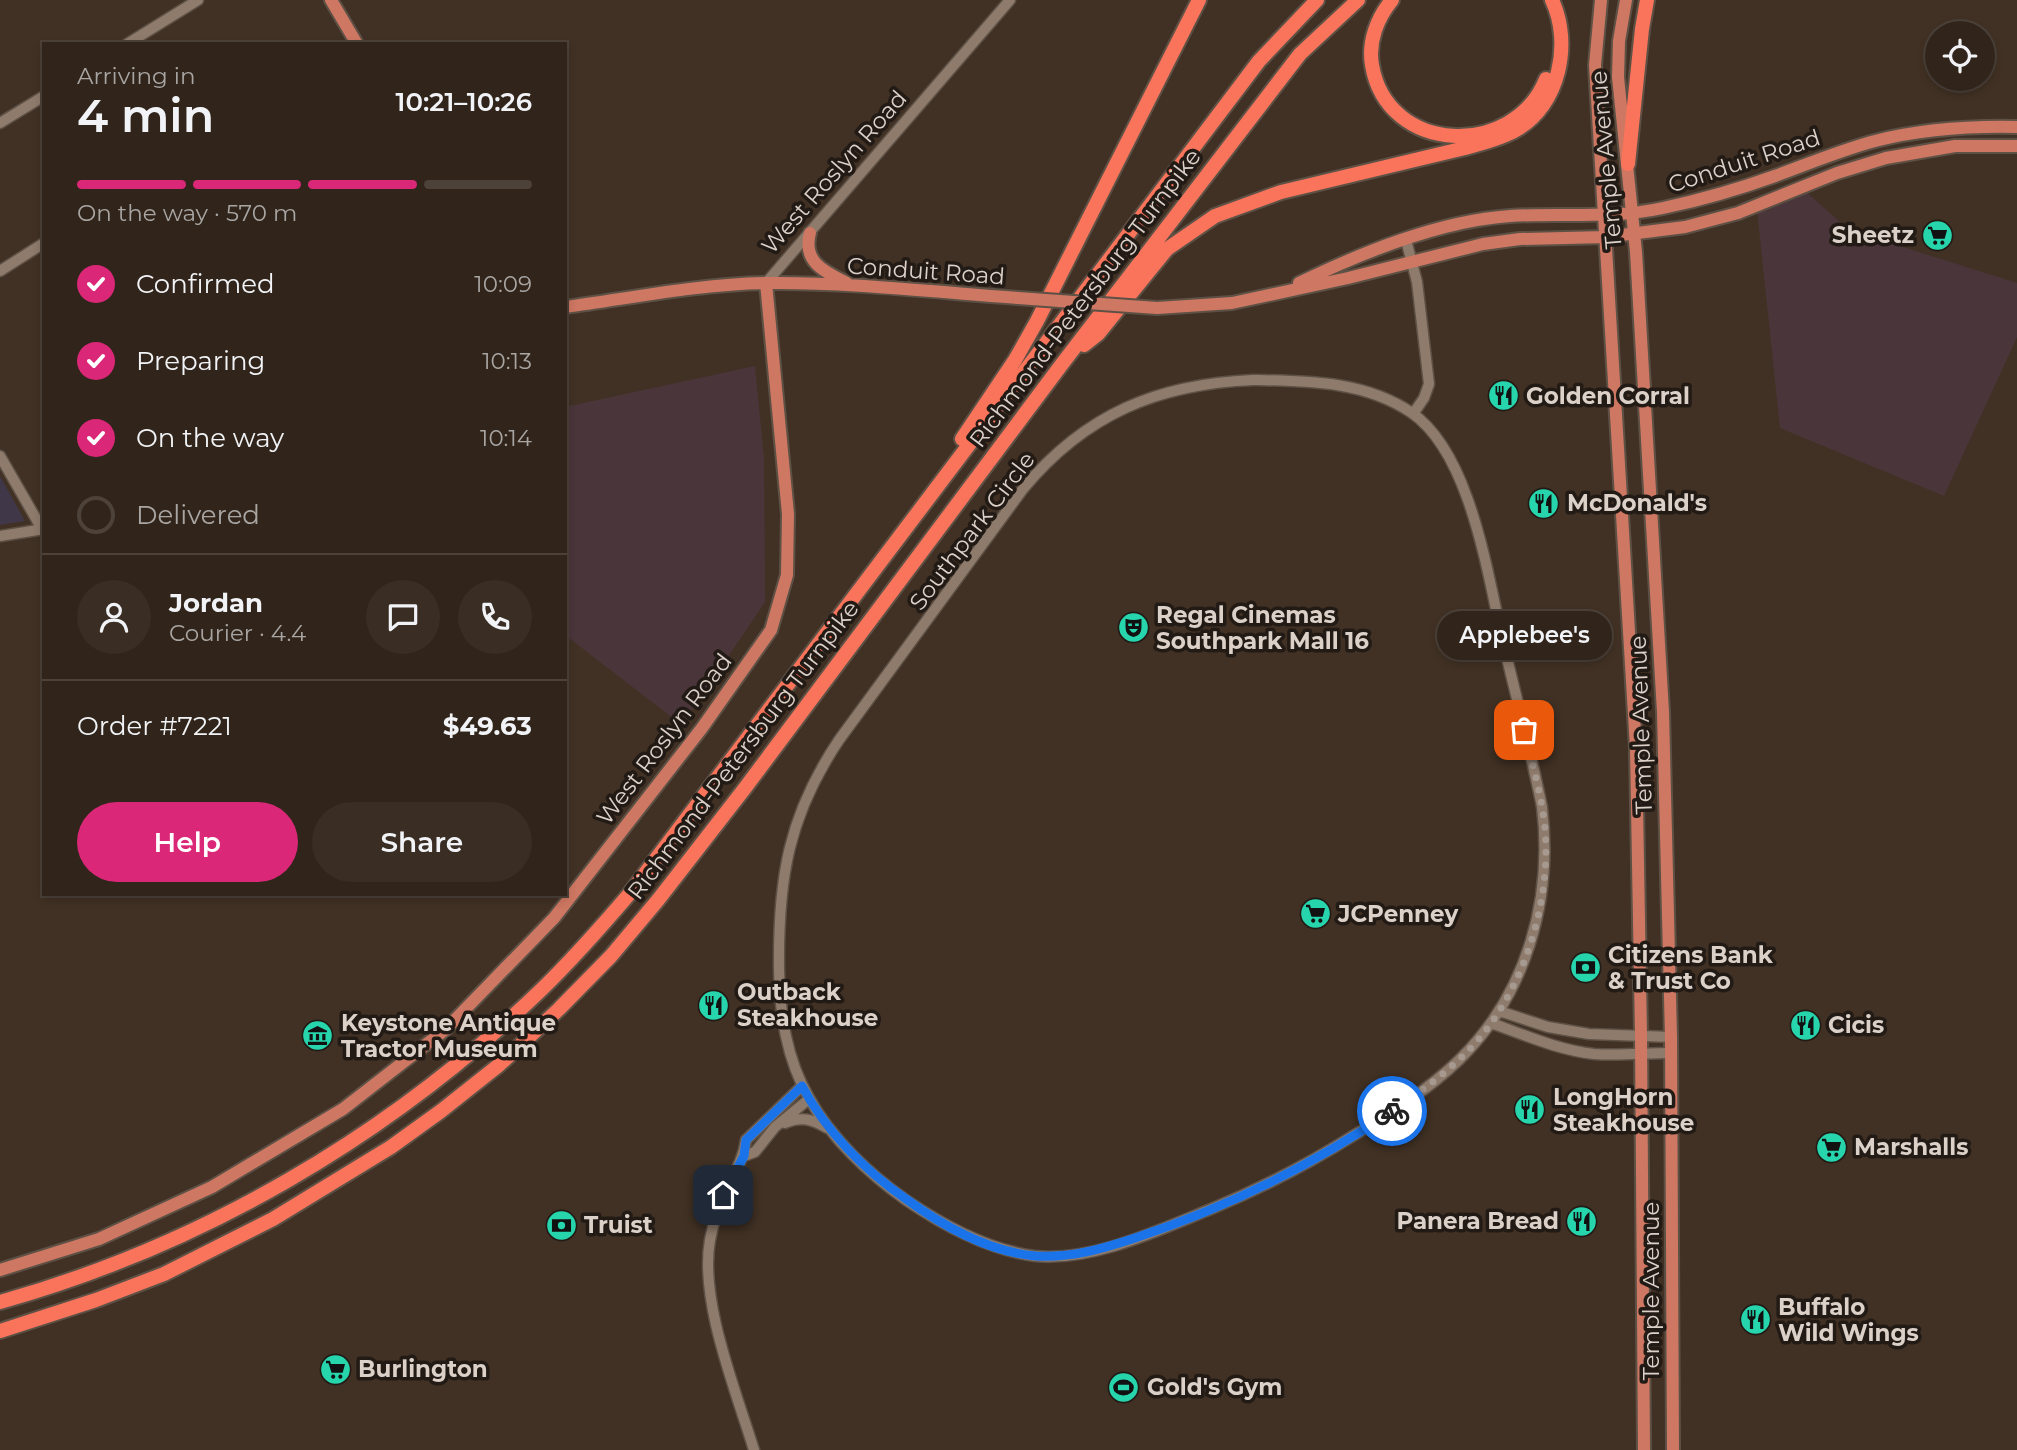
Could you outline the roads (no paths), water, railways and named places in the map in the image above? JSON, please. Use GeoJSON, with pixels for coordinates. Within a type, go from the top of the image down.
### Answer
{"type":"FeatureCollection","features":[{"type":"Feature","properties":{"kind":"highway"},"geometry":{"type":"LineString","coordinates":[[909,523],[1015,360],[1037,321],[1199,0]]}},
{"type":"Feature","properties":{"kind":"highway","name":"Richmond-Petersburg Turnpike"},"geometry":{"type":"LineString","coordinates":[[0,1302],[86,1275],[156,1248],[258,1198],[387,1117],[488,1038],[542,989],[631,892],[1259,61],[1317,0]]}},
{"type":"Feature","properties":{"kind":"highway","name":"Richmond-Petersburg Turnpike"},"geometry":{"type":"LineString","coordinates":[[0,1331],[96,1300],[164,1274],[222,1247],[332,1185],[391,1147],[499,1065],[559,1009],[611,956],[745,788],[1062,364],[1300,54],[1358,0]]}},
{"type":"Feature","properties":{"kind":"highway"},"geometry":{"type":"LineString","coordinates":[[1392,0],[1380,17],[1373,38],[1371,58],[1378,87],[1394,110],[1410,123],[1434,134],[1456,137],[1482,133],[1509,123],[1528,108],[1543,86],[1551,65],[1553,41],[1550,19],[1542,0]]}},
{"type":"Feature","properties":{"kind":"highway"},"geometry":{"type":"LineString","coordinates":[[1062,364],[1097,334],[1167,249],[1215,216],[1281,192],[1494,139],[1523,125],[1545,101],[1558,74],[1562,38],[1552,0]]}},
{"type":"Feature","properties":{"kind":"highway"},"geometry":{"type":"LineString","coordinates":[[1628,164],[1647,0]]}},
{"type":"Feature","properties":{"kind":"main road"},"geometry":{"type":"LineString","coordinates":[[331,0],[356,42]]}},
{"type":"Feature","properties":{"kind":"main road","name":"Temple Avenue"},"geometry":{"type":"LineString","coordinates":[[1601,0],[1595,65],[1636,748],[1642,1053],[1644,1450]]}},
{"type":"Feature","properties":{"kind":"main road","name":"Temple Avenue"},"geometry":{"type":"LineString","coordinates":[[1626,0],[1619,41],[1618,69],[1633,213],[1663,712],[1671,1037],[1672,1450]]}},
{"type":"Feature","properties":{"kind":"main road","name":"Conduit Road"},"geometry":{"type":"LineString","coordinates":[[1284,291],[1339,264],[1440,229],[1478,220],[1537,215],[1633,213],[1723,194],[1882,139],[1943,129],[2017,127]]}},
{"type":"Feature","properties":{"kind":"main road","name":"Conduit Road"},"geometry":{"type":"LineString","coordinates":[[567,307],[731,285],[766,283],[853,286],[1157,308],[1232,303],[1348,278],[1466,247],[1520,239],[1606,237],[1685,228],[1730,216],[1837,173],[1886,158],[1955,146],[2017,146]]}},
{"type":"Feature","properties":{"kind":"main road"},"geometry":{"type":"LineString","coordinates":[[810,233],[808,247],[815,264],[824,272],[853,286]]}},
{"type":"Feature","properties":{"kind":"main road","name":"West Roslyn Road"},"geometry":{"type":"LineString","coordinates":[[0,1270],[99,1239],[212,1187],[343,1110],[446,1029],[554,918],[702,728],[771,630],[787,575],[788,514],[766,283]]}},
{"type":"Feature","properties":{"kind":"street"},"geometry":{"type":"LineString","coordinates":[[130,42],[198,0]]}},
{"type":"Feature","properties":{"kind":"street","name":"West Roslyn Road"},"geometry":{"type":"LineString","coordinates":[[766,283],[1010,0]]}},
{"type":"Feature","properties":{"kind":"street"},"geometry":{"type":"LineString","coordinates":[[0,123],[42,97]]}},
{"type":"Feature","properties":{"kind":"street"},"geometry":{"type":"LineString","coordinates":[[1406,240],[1423,317],[1429,384],[1424,398],[1413,414]]}},
{"type":"Feature","properties":{"kind":"street"},"geometry":{"type":"LineString","coordinates":[[0,271],[42,244]]}},
{"type":"Feature","properties":{"kind":"street","name":"Southpark Circle"},"geometry":{"type":"LineString","coordinates":[[1284,380],[1346,385],[1378,394],[1413,414],[1426,425],[1462,485],[1474,517],[1542,807],[1545,833],[1545,873],[1537,923],[1529,951],[1499,1011],[1466,1052],[1444,1072],[1386,1116],[1326,1153],[1227,1202],[1171,1226],[1077,1255],[1034,1256],[985,1243],[925,1213],[881,1181],[833,1132],[809,1099],[789,1053],[780,1004],[779,900],[786,856],[798,818],[826,760],[839,740],[1036,473],[1069,442],[1115,411],[1139,400],[1215,382],[1284,380]]}},
{"type":"Feature","properties":{"kind":"street"},"geometry":{"type":"LineString","coordinates":[[0,456],[42,527]]}},
{"type":"Feature","properties":{"kind":"street"},"geometry":{"type":"LineString","coordinates":[[0,536],[42,529]]}},
{"type":"Feature","properties":{"kind":"street"},"geometry":{"type":"LineString","coordinates":[[1499,1011],[1589,1034],[1671,1037]]}},
{"type":"Feature","properties":{"kind":"street"},"geometry":{"type":"LineString","coordinates":[[1491,1023],[1571,1050],[1597,1054],[1670,1053]]}},
{"type":"Feature","properties":{"kind":"street"},"geometry":{"type":"LineString","coordinates":[[754,1450],[713,1312],[709,1288],[709,1245],[723,1195],[744,1156],[746,1140],[802,1086]]}},
{"type":"Feature","properties":{"kind":"street"},"geometry":{"type":"LineString","coordinates":[[744,1156],[755,1152],[775,1127],[809,1099]]}},
{"type":"Feature","properties":{"kind":"street"},"geometry":{"type":"LineString","coordinates":[[775,1127],[796,1118],[804,1118],[833,1132]]}},
{"type":"Feature","properties":{"kind":"place","name":"Sheetz"},"geometry":{"type":"Point","coordinates":[1937,235]}},
{"type":"Feature","properties":{"kind":"place","name":"Golden Corral"},"geometry":{"type":"Point","coordinates":[1503,396]}},
{"type":"Feature","properties":{"kind":"place","name":"McDonald's"},"geometry":{"type":"Point","coordinates":[1544,503]}},
{"type":"Feature","properties":{"kind":"place","name":"Regal Cinemas Southpark Mall 16"},"geometry":{"type":"Point","coordinates":[1133,628]}},
{"type":"Feature","properties":{"kind":"place","name":"Applebee's"},"geometry":{"type":"Point","coordinates":[1524,730]}},
{"type":"Feature","properties":{"kind":"place","name":"JCPenney"},"geometry":{"type":"Point","coordinates":[1315,914]}},
{"type":"Feature","properties":{"kind":"place","name":"Citizens Bank & Trust Co"},"geometry":{"type":"Point","coordinates":[1585,968]}},
{"type":"Feature","properties":{"kind":"place","name":"Outback Steakhouse"},"geometry":{"type":"Point","coordinates":[714,1005]}},
{"type":"Feature","properties":{"kind":"place","name":"Cicis"},"geometry":{"type":"Point","coordinates":[1805,1025]}},
{"type":"Feature","properties":{"kind":"place","name":"Keystone Antique Tractor Museum"},"geometry":{"type":"Point","coordinates":[318,1036]}},
{"type":"Feature","properties":{"kind":"place","name":"LongHorn Steakhouse"},"geometry":{"type":"Point","coordinates":[1530,1110]}},
{"type":"Feature","properties":{"kind":"place","name":"Marshalls"},"geometry":{"type":"Point","coordinates":[1831,1147]}},
{"type":"Feature","properties":{"kind":"place","name":"Panera Bread"},"geometry":{"type":"Point","coordinates":[1582,1221]}},
{"type":"Feature","properties":{"kind":"place","name":"Truist"},"geometry":{"type":"Point","coordinates":[561,1225]}},
{"type":"Feature","properties":{"kind":"place","name":"Buffalo Wild Wings"},"geometry":{"type":"Point","coordinates":[1755,1320]}},
{"type":"Feature","properties":{"kind":"place","name":"Burlington"},"geometry":{"type":"Point","coordinates":[335,1369]}},
{"type":"Feature","properties":{"kind":"place","name":"Gold's Gym"},"geometry":{"type":"Point","coordinates":[1124,1387]}}]}
